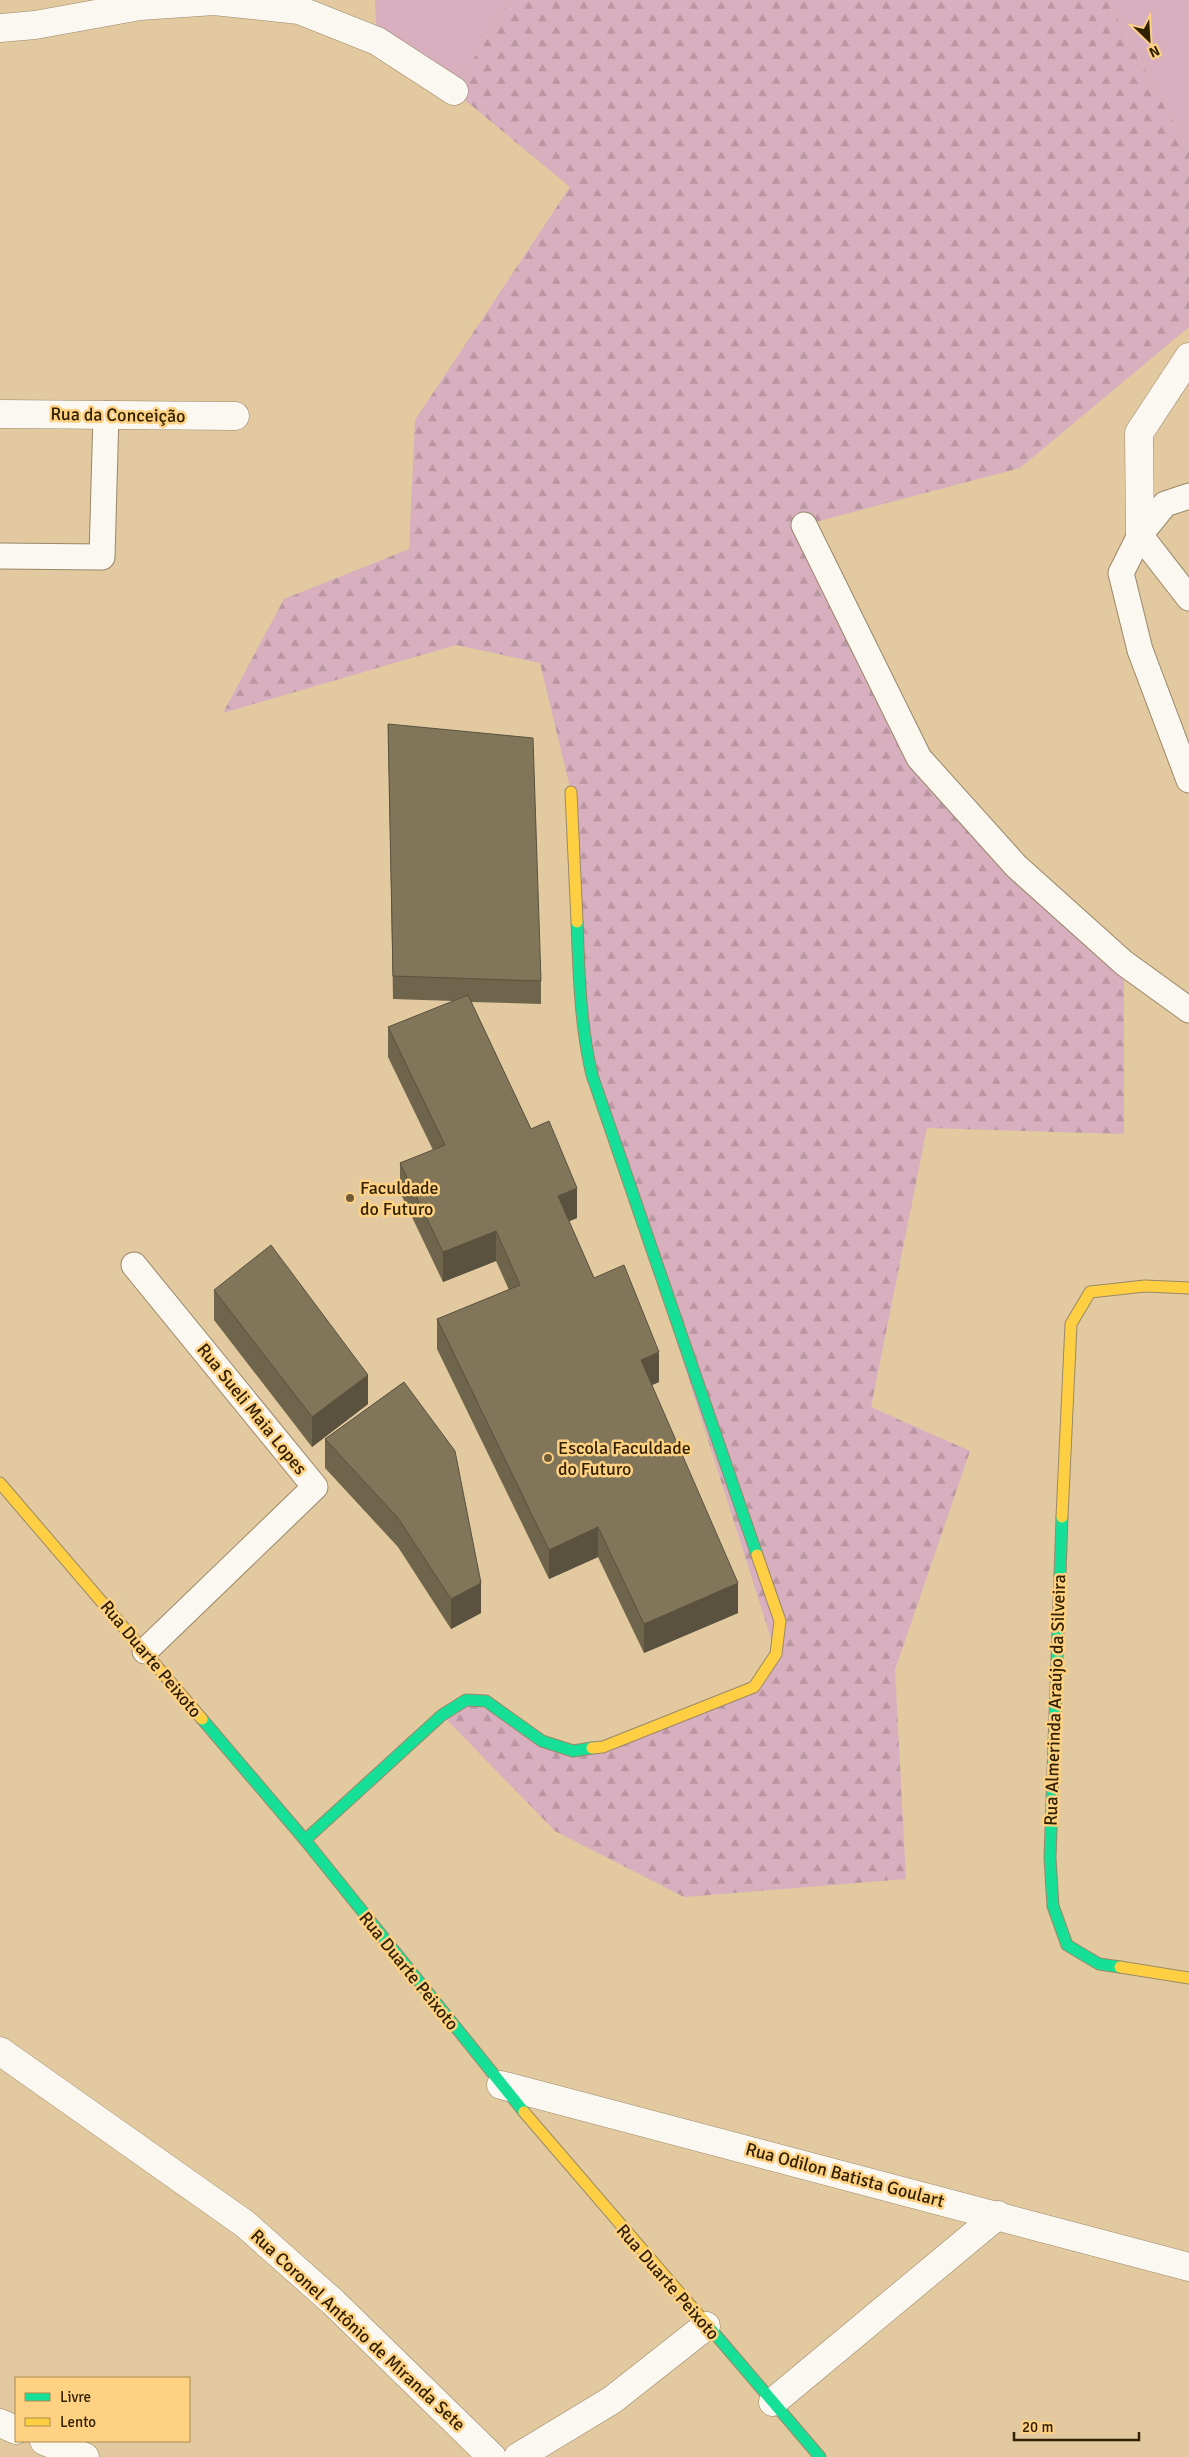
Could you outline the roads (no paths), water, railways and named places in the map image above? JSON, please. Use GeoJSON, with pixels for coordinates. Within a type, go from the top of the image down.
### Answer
{"type":"FeatureCollection","features":[{"type":"Feature","properties":{"kind":"street"},"geometry":{"type":"LineString","coordinates":[[0,28],[35,25],[140,6],[214,1],[299,10],[377,41],[454,91]]}},
{"type":"Feature","properties":{"kind":"street"},"geometry":{"type":"LineString","coordinates":[[1140,535],[1139,433],[1189,357]]}},
{"type":"Feature","properties":{"kind":"street","name":"Rua da Conceição"},"geometry":{"type":"LineString","coordinates":[[0,414],[236,416]]}},
{"type":"Feature","properties":{"kind":"street"},"geometry":{"type":"LineString","coordinates":[[305,1840],[442,1715],[466,1700],[486,1701],[542,1742],[573,1751],[602,1747],[754,1687],[776,1654],[780,1621],[590,1066],[584,1040],[581,1010],[571,792]]}},
{"type":"Feature","properties":{"kind":"street","name":"Rua Almerinda Araújo da Silveira"},"geometry":{"type":"LineString","coordinates":[[1189,1288],[1144,1286],[1090,1292],[1071,1324],[1064,1414],[1050,1858],[1053,1906],[1067,1945],[1100,1964],[1189,1978]]}},
{"type":"Feature","properties":{"kind":"street","name":"Rua Duarte Peixoto"},"geometry":{"type":"LineString","coordinates":[[0,1483],[305,1840],[501,2085],[820,2457]]}},
{"type":"Feature","properties":{"kind":"street","name":"Rua Coronel Antônio de Miranda Sete"},"geometry":{"type":"LineString","coordinates":[[0,2051],[245,2224],[332,2302],[492,2457]]}},
{"type":"Feature","properties":{"kind":"street","name":"Rua Odilon Batista Goulart"},"geometry":{"type":"LineString","coordinates":[[501,2085],[1189,2267]]}},
{"type":"Feature","properties":{"kind":"street"},"geometry":{"type":"LineString","coordinates":[[773,2402],[998,2215]]}},
{"type":"Feature","properties":{"kind":"street"},"geometry":{"type":"LineString","coordinates":[[518,2457],[612,2400],[706,2326]]}},
{"type":"Feature","properties":{"kind":"street"},"geometry":{"type":"LineString","coordinates":[[0,2423],[15,2430]]}},
{"type":"Feature","properties":{"kind":"street"},"geometry":{"type":"LineString","coordinates":[[47,2442],[85,2457]]}},
{"type":"Feature","properties":{"kind":"lane"},"geometry":{"type":"LineString","coordinates":[[0,556],[102,557],[106,414]]}},
{"type":"Feature","properties":{"kind":"lane"},"geometry":{"type":"LineString","coordinates":[[1189,496],[1165,504],[1140,535],[1121,573],[1140,650],[1189,780]]}},
{"type":"Feature","properties":{"kind":"lane"},"geometry":{"type":"LineString","coordinates":[[804,525],[919,758],[1016,866],[1124,963],[1189,1010]]}},
{"type":"Feature","properties":{"kind":"lane"},"geometry":{"type":"LineString","coordinates":[[1140,535],[1189,598]]}},
{"type":"Feature","properties":{"kind":"lane","name":"Rua Sueli Maia Lopes"},"geometry":{"type":"LineString","coordinates":[[134,1265],[315,1487],[145,1651]]}},
{"type":"Feature","properties":{"kind":"place","name":"Faculdade do Futuro"},"geometry":{"type":"Point","coordinates":[350,1198]}},
{"type":"Feature","properties":{"kind":"place","name":"Escola Faculdade do Futuro"},"geometry":{"type":"Point","coordinates":[548,1458]}}]}
